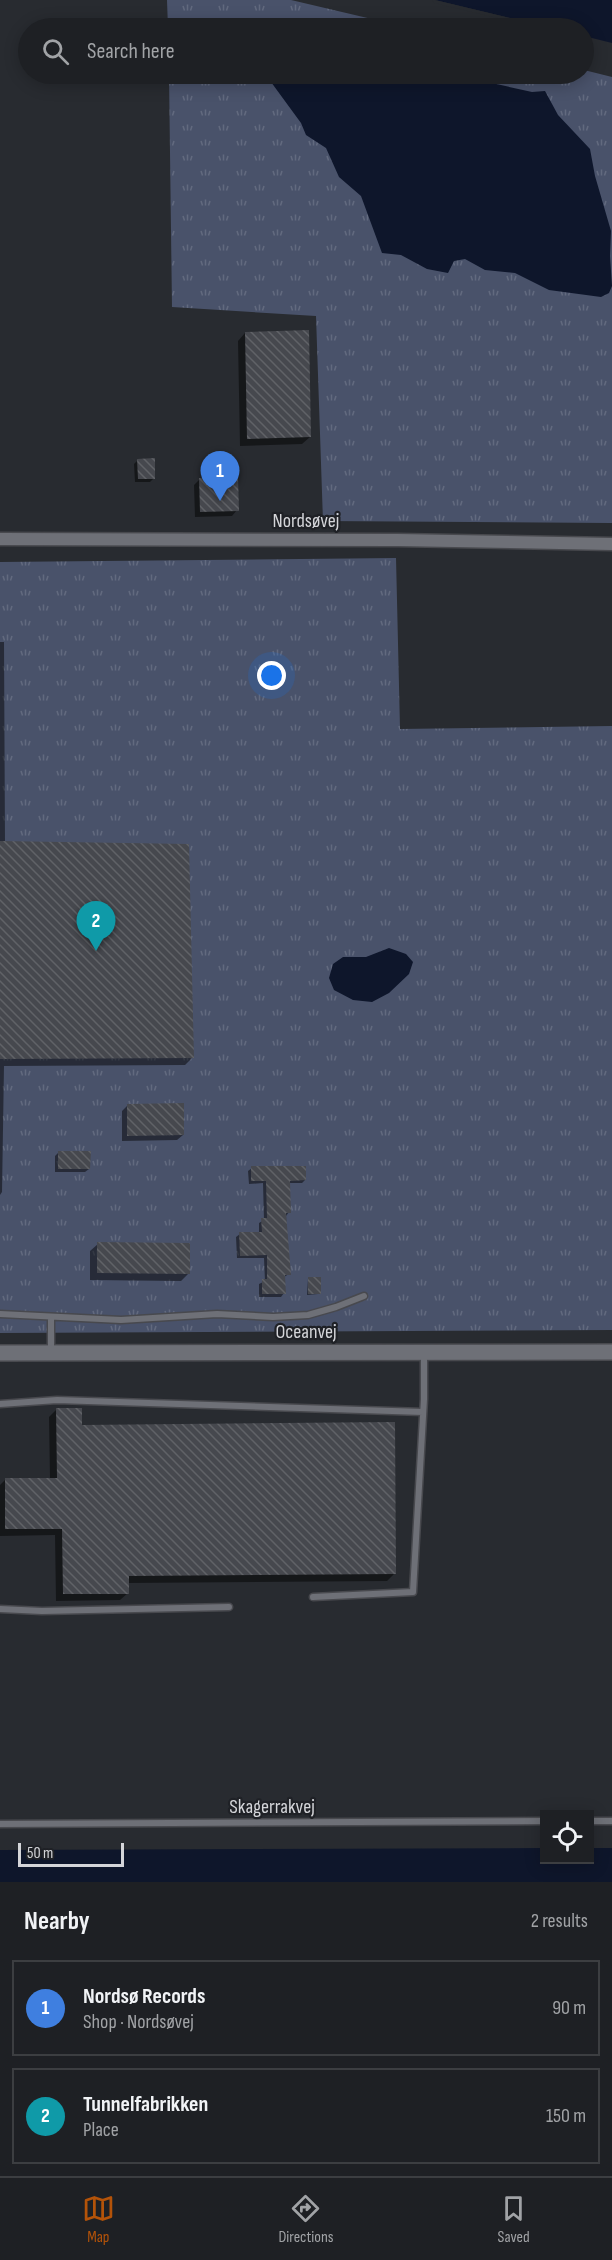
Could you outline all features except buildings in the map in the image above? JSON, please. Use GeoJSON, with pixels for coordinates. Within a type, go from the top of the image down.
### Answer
{"type":"FeatureCollection","features":[{"type":"Feature","properties":{"kind":"street","name":"Nordsøvej"},"geometry":{"type":"LineString","coordinates":[[0,539],[398,540],[612,544]]}},
{"type":"Feature","properties":{"kind":"street","name":"Oceanvej"},"geometry":{"type":"LineString","coordinates":[[0,1353],[612,1352]]}},
{"type":"Feature","properties":{"kind":"lane"},"geometry":{"type":"LineString","coordinates":[[0,1314],[121,1320],[217,1314],[244,1317],[308,1315],[364,1296]]}},
{"type":"Feature","properties":{"kind":"lane"},"geometry":{"type":"LineString","coordinates":[[51,1317],[51,1353]]}},
{"type":"Feature","properties":{"kind":"lane"},"geometry":{"type":"LineString","coordinates":[[314,1597],[413,1592],[423,1413],[423,1352]]}},
{"type":"Feature","properties":{"kind":"lane"},"geometry":{"type":"LineString","coordinates":[[0,1404],[57,1400],[423,1413]]}},
{"type":"Feature","properties":{"kind":"lane"},"geometry":{"type":"LineString","coordinates":[[0,1609],[95,1610],[229,1607]]}},
{"type":"Feature","properties":{"kind":"lane","name":"Skagerrakvej"},"geometry":{"type":"LineString","coordinates":[[0,1824],[540,1821]]}},
{"type":"Feature","properties":{"kind":"lane"},"geometry":{"type":"LineString","coordinates":[[594,1821],[612,1821]]}},
{"type":"Feature","properties":{"kind":"green space"},"geometry":{"type":"Polygon","coordinates":[[[167,0],[291,0],[368,18],[168,18],[167,0]]]}},
{"type":"Feature","properties":{"kind":"green space"},"geometry":{"type":"Polygon","coordinates":[[[594,72],[612,77],[612,523],[323,521],[316,316],[172,307],[169,84],[594,84],[594,72]]]}},
{"type":"Feature","properties":{"kind":"green space"},"geometry":{"type":"Polygon","coordinates":[[[396,558],[400,729],[612,726],[612,1330],[0,1333],[0,562],[396,558]]]}},
{"type":"Feature","properties":{"kind":"shaded area"},"geometry":{"type":"Polygon","coordinates":[[[435,0],[612,0],[612,43],[594,38],[594,18],[510,18],[435,0]]]}},
{"type":"Feature","properties":{"kind":"shaded area"},"geometry":{"type":"Polygon","coordinates":[[[272,84],[496,84],[532,92],[545,91],[558,115],[590,149],[595,176],[611,231],[612,286],[609,293],[601,297],[549,290],[515,273],[485,270],[465,259],[454,261],[448,273],[427,269],[401,255],[382,253],[361,196],[339,177],[326,148],[306,135],[301,123],[272,84]]]}},
{"type":"Feature","properties":{"kind":"shaded area"},"geometry":{"type":"Polygon","coordinates":[[[389,948],[406,954],[413,962],[409,974],[389,993],[372,1002],[353,1000],[334,990],[329,978],[333,964],[343,957],[366,957],[389,948]]]}},
{"type":"Feature","properties":{"kind":"shaded area"},"geometry":{"type":"Polygon","coordinates":[[[540,1848],[540,1864],[594,1864],[594,1848],[612,1848],[612,1882],[0,1882],[0,1850],[540,1848]]]}},
{"type":"Feature","properties":{"kind":"pier"},"geometry":{"type":"Polygon","coordinates":[[[432,0],[510,18],[497,18],[434,3],[432,0]]]}},
{"type":"Feature","properties":{"kind":"place","name":"Nordsø Records"},"geometry":{"type":"Point","coordinates":[220,501]}},
{"type":"Feature","properties":{"kind":"place","name":"Tunnelfabrikken"},"geometry":{"type":"Point","coordinates":[96,951]}}]}
